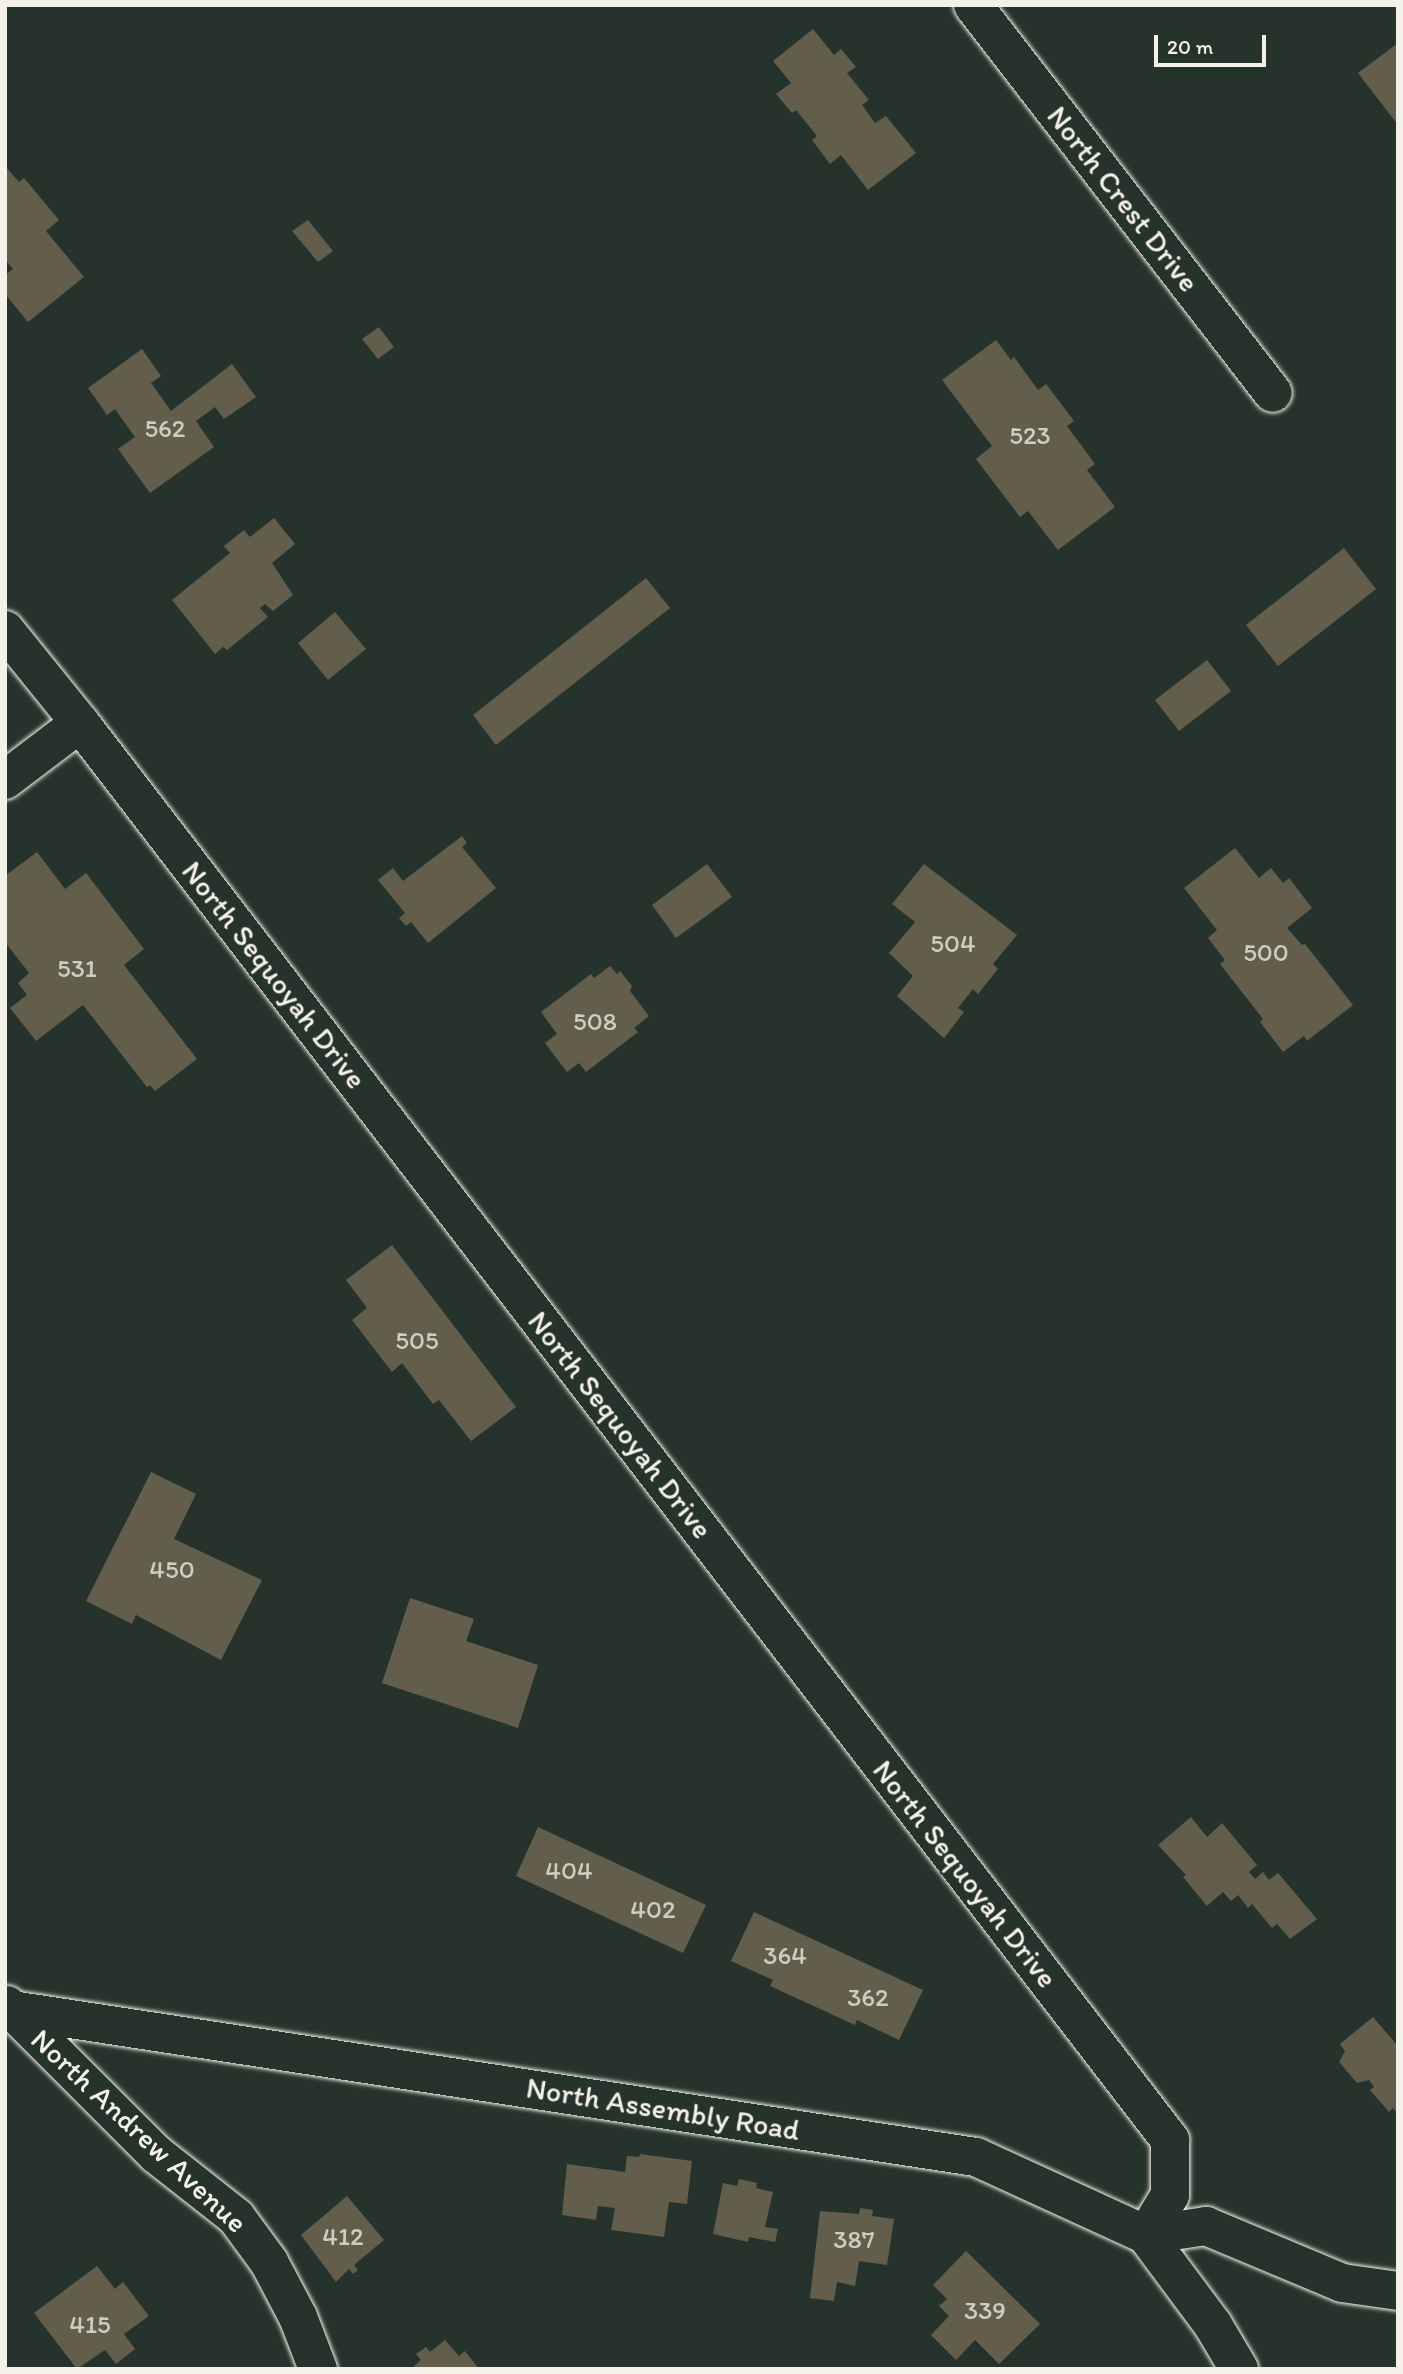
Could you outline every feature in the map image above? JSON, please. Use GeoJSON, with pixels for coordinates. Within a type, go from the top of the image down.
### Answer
{"type":"FeatureCollection","features":[{"type":"Feature","properties":{"kind":"street","name":"North Crest Drive"},"geometry":{"type":"LineString","coordinates":[[972,5],[1273,393]]}},
{"type":"Feature","properties":{"kind":"street","name":"North Sequoyah Drive"},"geometry":{"type":"LineString","coordinates":[[5,630],[80,723],[1170,2140],[1170,2195],[1146,2235]]}},
{"type":"Feature","properties":{"kind":"street"},"geometry":{"type":"LineString","coordinates":[[5,780],[80,723]]}},
{"type":"Feature","properties":{"kind":"street","name":"North Assembly Road"},"geometry":{"type":"LineString","coordinates":[[7,2007],[976,2157],[1146,2235],[1213,2325],[1239,2369]]}},
{"type":"Feature","properties":{"kind":"street","name":"North Andrew Avenue"},"geometry":{"type":"LineString","coordinates":[[7,2007],[156,2154],[236,2217],[269,2262],[298,2317],[318,2369]]}},
{"type":"Feature","properties":{"kind":"street"},"geometry":{"type":"LineString","coordinates":[[1146,2235],[1206,2226],[1342,2283],[1398,2291]]}},
{"type":"Feature","properties":{"kind":"building"},"geometry":{"type":"Polygon","coordinates":[[[813,29],[834,55],[841,49],[856,67],[847,73],[869,100],[862,105],[875,123],[886,116],[916,153],[868,190],[841,155],[830,164],[812,140],[817,136],[796,110],[792,113],[776,94],[791,83],[773,61],[813,29]]]}},
{"type":"Feature","properties":{"kind":"building"},"geometry":{"type":"Polygon","coordinates":[[[1398,43],[1398,125],[1358,73],[1398,43]]]}},
{"type":"Feature","properties":{"kind":"building"},"geometry":{"type":"Polygon","coordinates":[[[5,166],[19,182],[24,178],[59,220],[46,231],[84,277],[28,322],[5,294],[5,275],[13,269],[5,259],[5,166]]]}},
{"type":"Feature","properties":{"kind":"building"},"geometry":{"type":"Polygon","coordinates":[[[308,220],[333,251],[318,262],[292,231],[308,220]]]}},
{"type":"Feature","properties":{"kind":"building"},"geometry":{"type":"Polygon","coordinates":[[[379,327],[394,347],[378,359],[362,339],[379,327]]]}},
{"type":"Feature","properties":{"kind":"building"},"geometry":{"type":"Polygon","coordinates":[[[996,340],[1011,360],[1014,357],[1038,390],[1046,384],[1074,421],[1067,426],[1095,464],[1087,470],[1115,507],[1058,550],[1028,511],[1020,517],[976,459],[992,446],[942,380],[996,340]]]}},
{"type":"Feature","properties":{"kind":"building"},"geometry":{"type":"Polygon","coordinates":[[[142,349],[161,376],[151,383],[171,411],[232,364],[256,397],[224,419],[215,407],[196,421],[214,447],[150,493],[118,449],[135,437],[115,409],[107,415],[88,388],[142,349]]]}},
{"type":"Feature","properties":{"kind":"building"},"geometry":{"type":"Polygon","coordinates":[[[274,518],[295,544],[272,563],[293,595],[273,611],[265,604],[260,608],[268,617],[227,650],[223,647],[215,654],[172,600],[230,553],[224,546],[244,530],[250,537],[274,518]]]}},
{"type":"Feature","properties":{"kind":"building"},"geometry":{"type":"Polygon","coordinates":[[[1344,548],[1376,589],[1278,666],[1246,625],[1344,548]]]}},
{"type":"Feature","properties":{"kind":"building"},"geometry":{"type":"Polygon","coordinates":[[[646,578],[670,608],[496,745],[473,715],[646,578]]]}},
{"type":"Feature","properties":{"kind":"building"},"geometry":{"type":"Polygon","coordinates":[[[335,612],[366,649],[328,680],[298,643],[335,612]]]}},
{"type":"Feature","properties":{"kind":"building"},"geometry":{"type":"Polygon","coordinates":[[[1207,660],[1231,691],[1179,731],[1155,700],[1207,660]]]}},
{"type":"Feature","properties":{"kind":"building"},"geometry":{"type":"Polygon","coordinates":[[[462,836],[467,843],[462,847],[496,888],[428,943],[411,922],[406,926],[399,918],[405,913],[378,880],[393,868],[403,881],[462,836]]]}},
{"type":"Feature","properties":{"kind":"building"},"geometry":{"type":"Polygon","coordinates":[[[1235,848],[1259,878],[1271,868],[1283,883],[1289,878],[1312,908],[1287,928],[1302,945],[1305,944],[1353,1005],[1307,1041],[1304,1036],[1283,1052],[1260,1022],[1263,1019],[1220,964],[1225,960],[1208,938],[1217,930],[1184,888],[1235,848]]]}},
{"type":"Feature","properties":{"kind":"building"},"geometry":{"type":"Polygon","coordinates":[[[37,852],[65,889],[86,873],[144,949],[124,965],[197,1059],[155,1091],[150,1085],[147,1087],[83,1005],[36,1041],[10,1008],[27,995],[18,983],[29,973],[5,942],[5,876],[37,852]]]}},
{"type":"Feature","properties":{"kind":"building"},"geometry":{"type":"Polygon","coordinates":[[[707,864],[732,897],[676,938],[652,905],[707,864]]]}},
{"type":"Feature","properties":{"kind":"building"},"geometry":{"type":"Polygon","coordinates":[[[924,864],[1017,935],[993,964],[998,969],[978,994],[973,989],[958,1008],[964,1012],[944,1038],[897,996],[913,976],[889,953],[915,922],[892,904],[924,864]]]}},
{"type":"Feature","properties":{"kind":"building"},"geometry":{"type":"Polygon","coordinates":[[[610,966],[617,974],[620,971],[632,986],[630,991],[649,1016],[634,1028],[638,1032],[586,1072],[579,1063],[567,1072],[545,1043],[557,1034],[541,1012],[591,974],[594,978],[610,966]]]}},
{"type":"Feature","properties":{"kind":"building"},"geometry":{"type":"Polygon","coordinates":[[[392,1245],[516,1407],[471,1441],[439,1400],[433,1404],[402,1363],[392,1372],[352,1320],[367,1308],[346,1280],[392,1245]]]}},
{"type":"Feature","properties":{"kind":"building"},"geometry":{"type":"Polygon","coordinates":[[[151,1472],[196,1494],[174,1539],[262,1580],[221,1660],[136,1615],[132,1624],[86,1601],[151,1472]]]}},
{"type":"Feature","properties":{"kind":"building"},"geometry":{"type":"Polygon","coordinates":[[[410,1598],[474,1619],[466,1641],[538,1665],[518,1728],[382,1683],[410,1598]]]}},
{"type":"Feature","properties":{"kind":"building"},"geometry":{"type":"Polygon","coordinates":[[[1191,1817],[1207,1837],[1222,1823],[1257,1865],[1249,1872],[1255,1879],[1263,1872],[1269,1880],[1278,1873],[1317,1919],[1290,1939],[1277,1924],[1272,1928],[1252,1904],[1248,1908],[1238,1895],[1231,1901],[1223,1892],[1207,1906],[1183,1877],[1186,1875],[1158,1845],[1191,1817]]]}},
{"type":"Feature","properties":{"kind":"building"},"geometry":{"type":"Polygon","coordinates":[[[538,1827],[706,1905],[683,1953],[516,1876],[538,1827]]]}},
{"type":"Feature","properties":{"kind":"building"},"geometry":{"type":"Polygon","coordinates":[[[754,1912],[923,1990],[899,2040],[857,2020],[855,2025],[770,1986],[773,1980],[731,1961],[754,1912]]]}},
{"type":"Feature","properties":{"kind":"building"},"geometry":{"type":"Polygon","coordinates":[[[1373,2017],[1398,2046],[1398,2114],[1393,2108],[1389,2112],[1370,2090],[1374,2087],[1369,2080],[1357,2083],[1339,2062],[1345,2051],[1340,2044],[1373,2017]]]}},
{"type":"Feature","properties":{"kind":"building"},"geometry":{"type":"Polygon","coordinates":[[[640,2154],[692,2161],[687,2204],[669,2202],[664,2237],[611,2230],[615,2208],[598,2206],[596,2220],[562,2215],[567,2164],[625,2172],[627,2156],[639,2157],[640,2154]]]}},
{"type":"Feature","properties":{"kind":"building"},"geometry":{"type":"Polygon","coordinates":[[[739,2179],[757,2183],[756,2188],[773,2192],[765,2227],[778,2229],[775,2242],[749,2237],[748,2242],[713,2234],[723,2183],[737,2186],[739,2179]]]}},
{"type":"Feature","properties":{"kind":"building"},"geometry":{"type":"Polygon","coordinates":[[[347,2196],[384,2240],[354,2265],[358,2270],[353,2274],[349,2269],[336,2282],[301,2235],[347,2196]]]}},
{"type":"Feature","properties":{"kind":"building"},"geometry":{"type":"Polygon","coordinates":[[[860,2208],[873,2210],[872,2216],[894,2219],[887,2265],[859,2261],[855,2286],[837,2282],[834,2301],[810,2298],[820,2211],[859,2214],[860,2208]]]}},
{"type":"Feature","properties":{"kind":"building"},"geometry":{"type":"Polygon","coordinates":[[[966,2251],[1040,2324],[999,2364],[975,2340],[956,2360],[931,2335],[949,2316],[939,2306],[947,2299],[933,2285],[966,2251]]]}},
{"type":"Feature","properties":{"kind":"building"},"geometry":{"type":"Polygon","coordinates":[[[97,2266],[115,2289],[123,2282],[149,2316],[124,2334],[135,2349],[116,2364],[105,2350],[77,2369],[34,2313],[97,2266]]]}},
{"type":"Feature","properties":{"kind":"building"},"geometry":{"type":"Polygon","coordinates":[[[445,2340],[459,2356],[465,2351],[479,2369],[411,2369],[421,2360],[416,2354],[426,2347],[430,2352],[445,2340]]]}}]}
